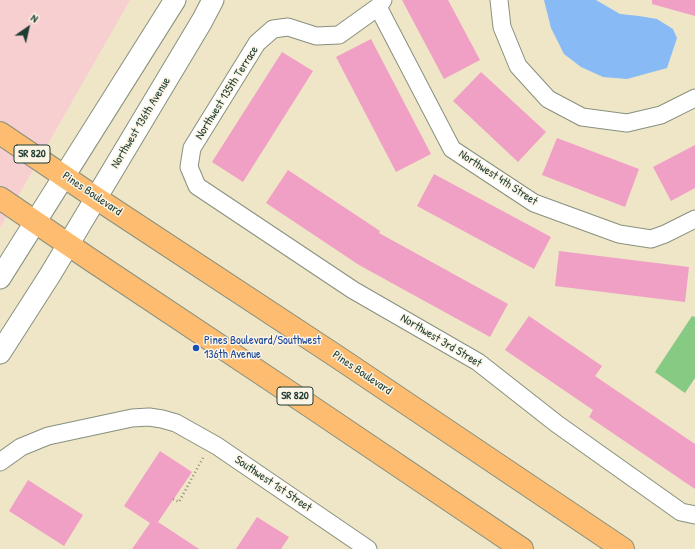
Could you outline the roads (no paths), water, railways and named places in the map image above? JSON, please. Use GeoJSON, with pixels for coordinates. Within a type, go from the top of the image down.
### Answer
{"type":"FeatureCollection","features":[{"type":"Feature","properties":{"kind":"highway","name":"Pines Boulevard"},"geometry":{"type":"LineString","coordinates":[[0,133],[623,549]]}},
{"type":"Feature","properties":{"kind":"highway","name":"SR 820"},"geometry":{"type":"LineString","coordinates":[[0,198],[522,549]]}},
{"type":"Feature","properties":{"kind":"street"},"geometry":{"type":"LineString","coordinates":[[0,278],[175,0]]}},
{"type":"Feature","properties":{"kind":"street","name":"Northwest 136th Avenue"},"geometry":{"type":"LineString","coordinates":[[0,353],[50,275],[202,21],[213,0]]}},
{"type":"Feature","properties":{"kind":"street"},"geometry":{"type":"LineString","coordinates":[[499,0],[502,27],[518,66],[548,99],[582,117],[627,124],[661,115],[695,98]]}},
{"type":"Feature","properties":{"kind":"street","name":"Northwest 135th Terrace"},"geometry":{"type":"LineString","coordinates":[[189,167],[192,148],[258,43],[273,29],[288,27],[316,36],[338,35],[380,4]]}},
{"type":"Feature","properties":{"kind":"street","name":"Northwest 4th Street"},"geometry":{"type":"LineString","coordinates":[[380,4],[452,149],[534,203],[619,234],[651,239],[665,234],[695,219]]}},
{"type":"Feature","properties":{"kind":"street","name":"Northwest 3rd Street"},"geometry":{"type":"LineString","coordinates":[[189,167],[197,186],[353,290],[478,362],[557,424],[674,508],[681,512],[695,515]]}},
{"type":"Feature","properties":{"kind":"street","name":"Southwest 1st Street"},"geometry":{"type":"LineString","coordinates":[[0,462],[21,447],[48,436],[132,418],[149,417],[162,419],[176,423],[217,446],[368,549]]}},
{"type":"Feature","properties":{"kind":"water"},"geometry":{"type":"Polygon","coordinates":[[[544,0],[596,0],[620,14],[657,19],[673,29],[677,38],[667,68],[627,79],[603,77],[581,67],[564,54],[551,28],[544,0]]]}},
{"type":"Feature","properties":{"kind":"place","name":"Pines Boulevard/Southwest 136th Avenue"},"geometry":{"type":"Point","coordinates":[196,348]}}]}
